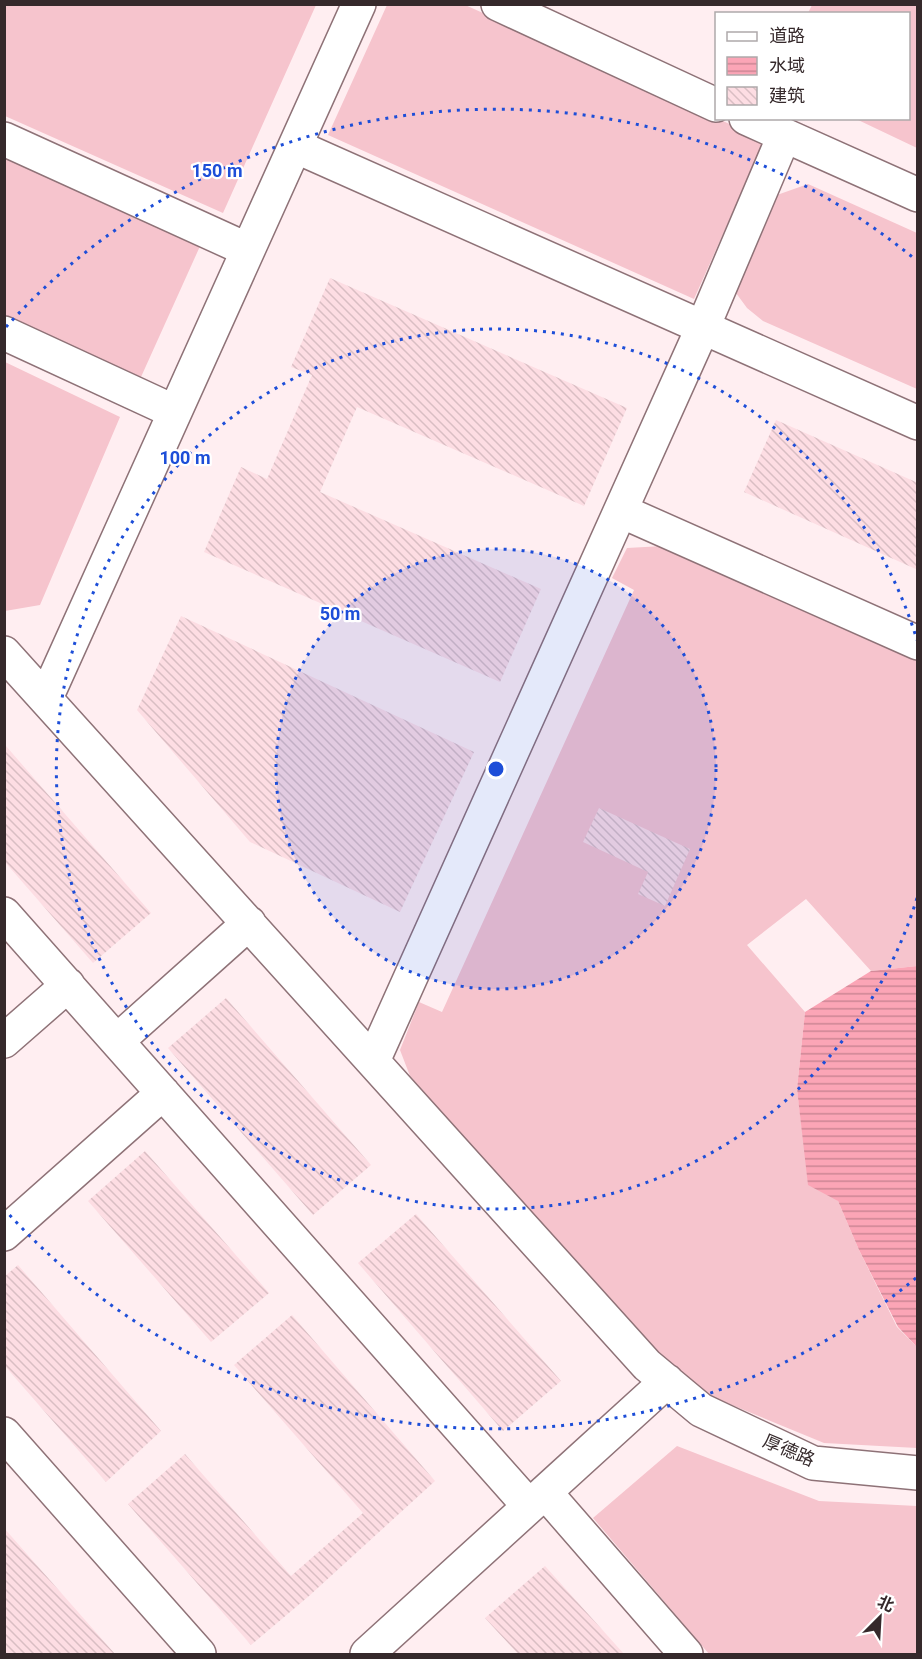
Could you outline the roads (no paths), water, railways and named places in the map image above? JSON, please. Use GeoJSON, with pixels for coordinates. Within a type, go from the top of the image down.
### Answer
{"type":"FeatureCollection","features":[{"type":"Feature","properties":{"kind":"lane"},"geometry":{"type":"LineString","coordinates":[[46,698],[359,4]]}},
{"type":"Feature","properties":{"kind":"lane"},"geometry":{"type":"LineString","coordinates":[[498,4],[715,104]]}},
{"type":"Feature","properties":{"kind":"lane"},"geometry":{"type":"LineString","coordinates":[[750,120],[918,195]]}},
{"type":"Feature","properties":{"kind":"lane"},"geometry":{"type":"LineString","coordinates":[[373,1061],[703,327],[784,136]]}},
{"type":"Feature","properties":{"kind":"lane"},"geometry":{"type":"LineString","coordinates":[[4,139],[248,250]]}},
{"type":"Feature","properties":{"kind":"lane"},"geometry":{"type":"LineString","coordinates":[[295,146],[918,423]]}},
{"type":"Feature","properties":{"kind":"lane"},"geometry":{"type":"LineString","coordinates":[[4,333],[175,412]]}},
{"type":"Feature","properties":{"kind":"lane"},"geometry":{"type":"LineString","coordinates":[[621,511],[918,643]]}},
{"type":"Feature","properties":{"kind":"lane","name":"厚德路"},"geometry":{"type":"LineString","coordinates":[[9,666],[46,698],[647,1365],[701,1410],[813,1463],[918,1473]]}},
{"type":"Feature","properties":{"kind":"lane"},"geometry":{"type":"LineString","coordinates":[[4,914],[163,1093],[537,1499],[686,1654]]}},
{"type":"Feature","properties":{"kind":"lane"},"geometry":{"type":"LineString","coordinates":[[117,1041],[249,923]]}},
{"type":"Feature","properties":{"kind":"lane"},"geometry":{"type":"LineString","coordinates":[[4,1041],[68,985]]}},
{"type":"Feature","properties":{"kind":"lane"},"geometry":{"type":"LineString","coordinates":[[4,1234],[163,1093]]}},
{"type":"Feature","properties":{"kind":"lane"},"geometry":{"type":"LineString","coordinates":[[367,1654],[667,1381]]}},
{"type":"Feature","properties":{"kind":"lane"},"geometry":{"type":"LineString","coordinates":[[4,1434],[199,1654]]}},
{"type":"Feature","properties":{"kind":"water"},"geometry":{"type":"Polygon","coordinates":[[[918,966],[917,1347],[898,1327],[859,1250],[838,1201],[808,1185],[797,1089],[805,1012],[871,971],[918,966]]]}}]}
